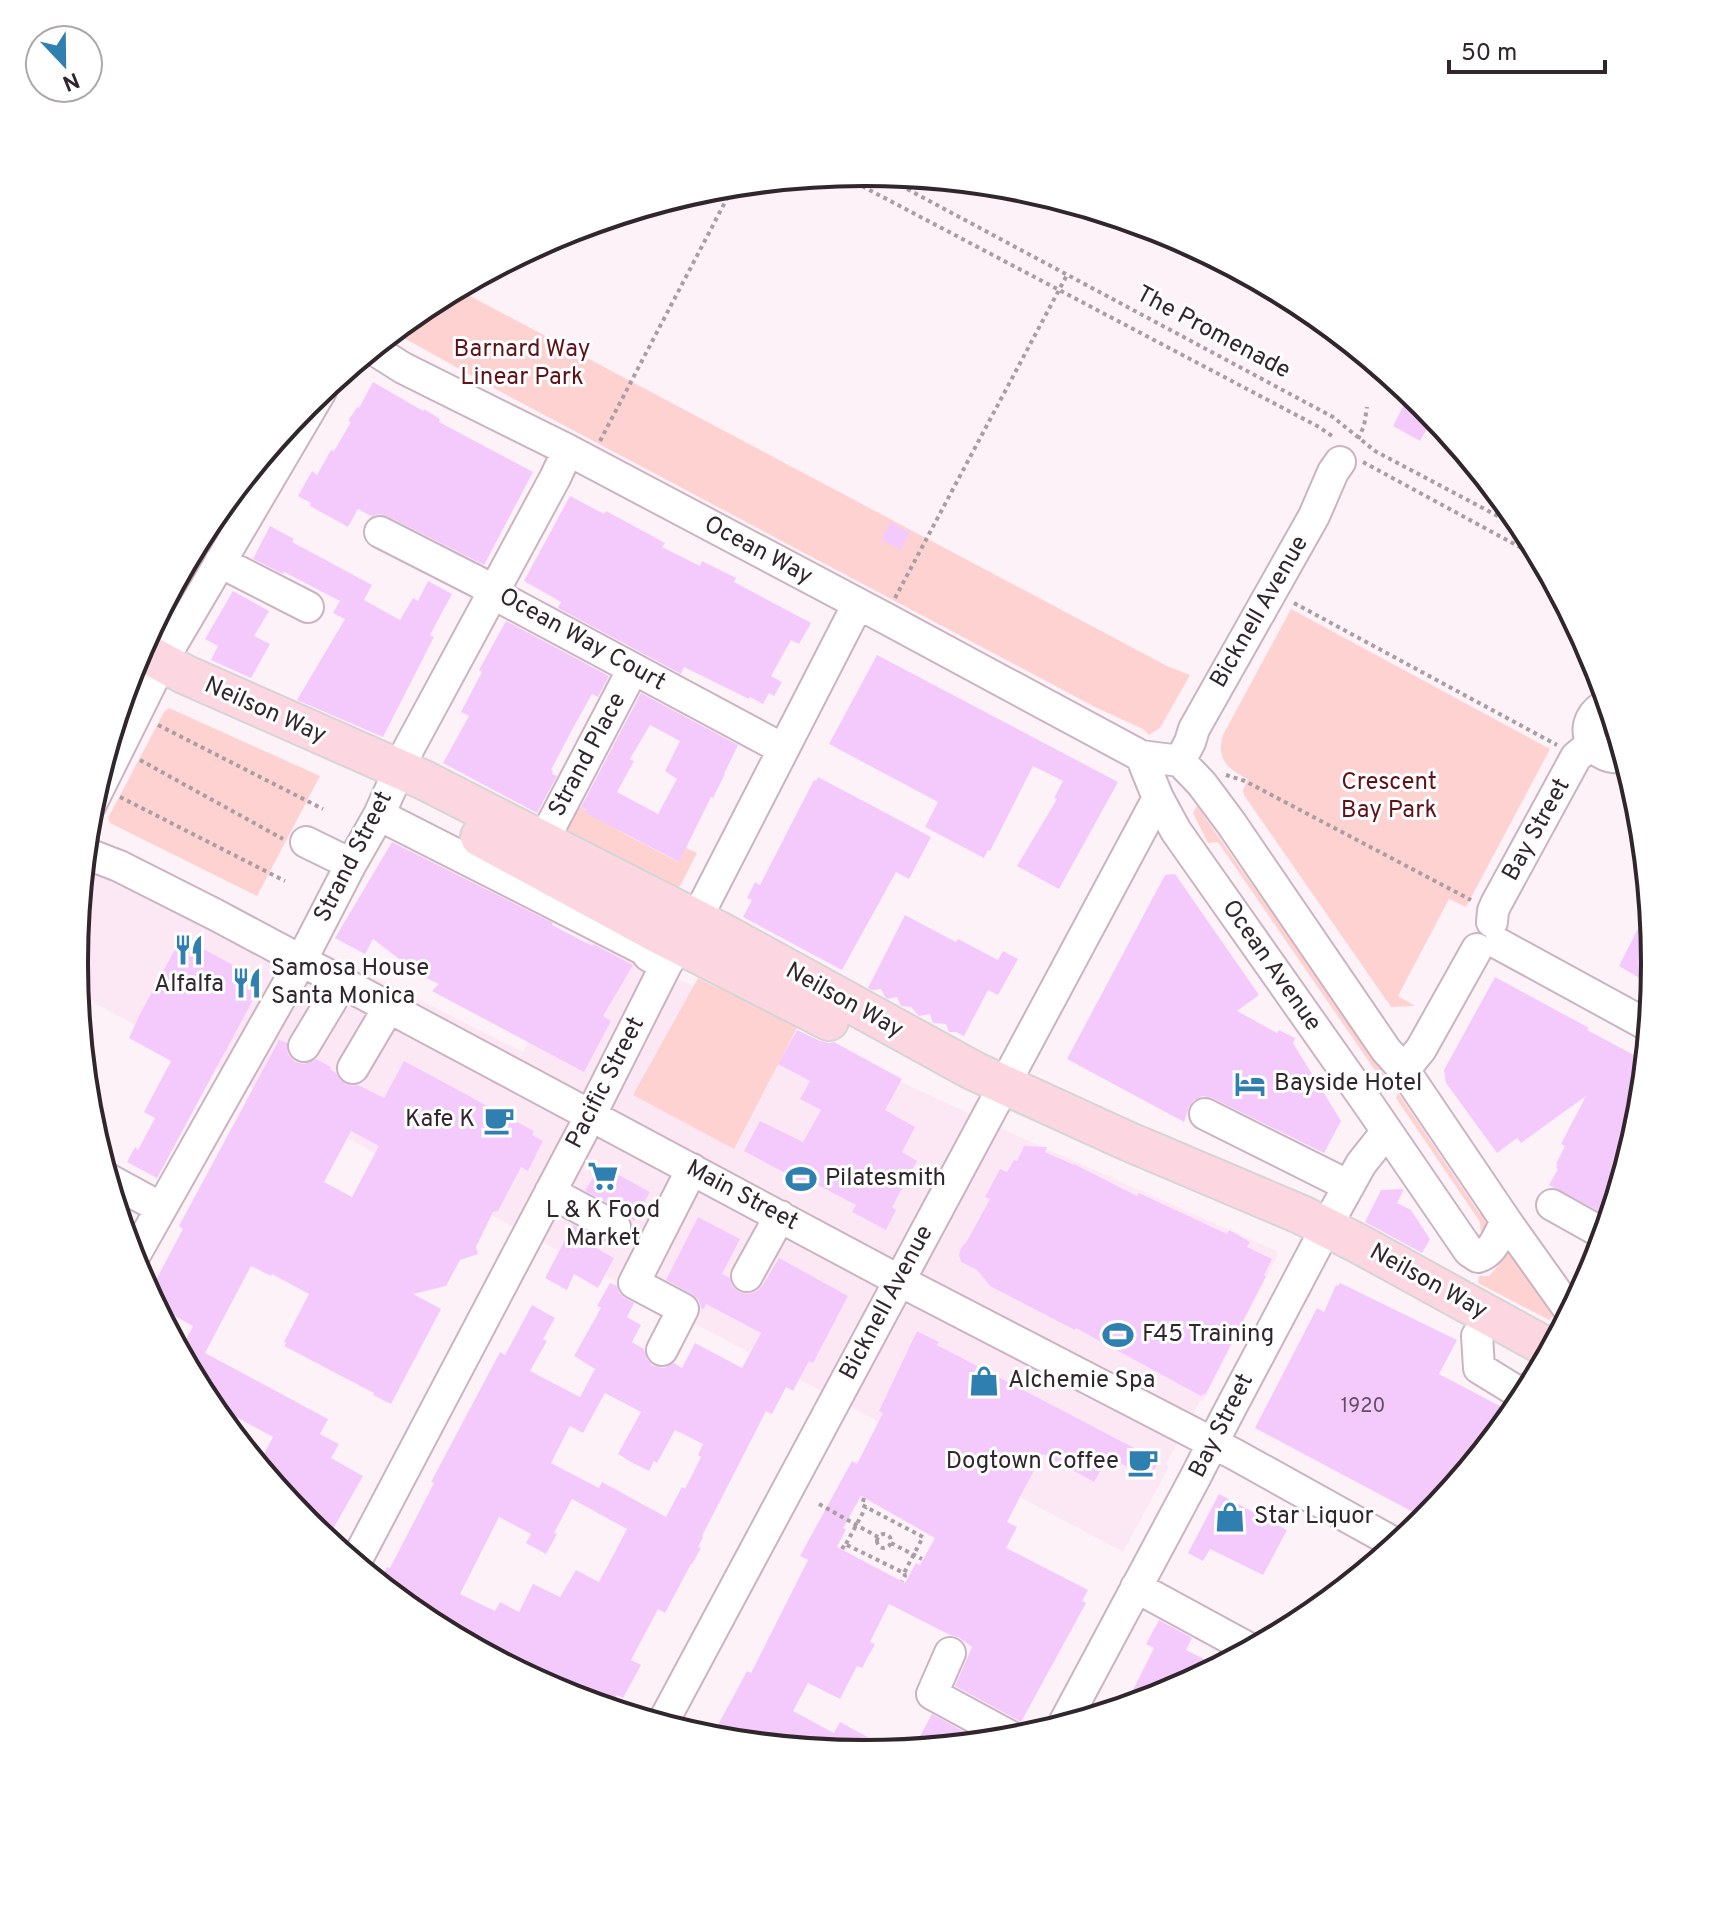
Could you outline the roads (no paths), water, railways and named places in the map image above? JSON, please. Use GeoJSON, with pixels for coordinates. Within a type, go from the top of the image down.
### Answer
{"type":"FeatureCollection","features":[{"type":"Feature","properties":{"kind":"main road","name":"Neilson Way"},"geometry":{"type":"LineString","coordinates":[[147,667],[391,788],[681,941],[998,1096],[1120,1165],[1320,1239],[1540,1344]]}},
{"type":"Feature","properties":{"kind":"main road","name":"Neilson Way"},"geometry":{"type":"LineString","coordinates":[[391,788],[424,780],[543,841],[681,941]]}},
{"type":"Feature","properties":{"kind":"main road","name":"Neilson Way"},"geometry":{"type":"LineString","coordinates":[[1320,1239],[1477,1336],[1530,1363]]}},
{"type":"Feature","properties":{"kind":"street","name":"Ocean Way"},"geometry":{"type":"LineString","coordinates":[[382,355],[568,450],[1141,756],[1180,761]]}},
{"type":"Feature","properties":{"kind":"street"},"geometry":{"type":"LineString","coordinates":[[148,665],[220,562],[294,437]]}},
{"type":"Feature","properties":{"kind":"street","name":"Bicknell Avenue"},"geometry":{"type":"LineString","coordinates":[[1180,761],[1194,729],[1318,509],[1333,472],[1348,449]]}},
{"type":"Feature","properties":{"kind":"street","name":"Strand Street"},"geometry":{"type":"LineString","coordinates":[[141,1244],[301,961],[568,450]]}},
{"type":"Feature","properties":{"kind":"street","name":"Ocean Way Court"},"geometry":{"type":"LineString","coordinates":[[380,532],[783,749]]}},
{"type":"Feature","properties":{"kind":"street"},"geometry":{"type":"LineString","coordinates":[[220,562],[308,607]]}},
{"type":"Feature","properties":{"kind":"street","name":"Pacific Street"},"geometry":{"type":"LineString","coordinates":[[360,1553],[858,604]]}},
{"type":"Feature","properties":{"kind":"street","name":"Strand Place"},"geometry":{"type":"LineString","coordinates":[[543,841],[633,669]]}},
{"type":"Feature","properties":{"kind":"street"},"geometry":{"type":"LineString","coordinates":[[109,786],[134,720],[145,671]]}},
{"type":"Feature","properties":{"kind":"street","name":"Bay Street"},"geometry":{"type":"LineString","coordinates":[[1404,1070],[1421,1049],[1576,757],[1592,744],[1589,727],[1599,709]]}},
{"type":"Feature","properties":{"kind":"street"},"geometry":{"type":"LineString","coordinates":[[1592,744],[1606,756],[1613,756]]}},
{"type":"Feature","properties":{"kind":"street"},"geometry":{"type":"LineString","coordinates":[[1141,756],[1158,798]]}},
{"type":"Feature","properties":{"kind":"street","name":"Ocean Avenue"},"geometry":{"type":"LineString","coordinates":[[1180,761],[1231,823],[1563,1301]]}},
{"type":"Feature","properties":{"kind":"street","name":"Bicknell Avenue"},"geometry":{"type":"LineString","coordinates":[[667,1714],[1158,798]]}},
{"type":"Feature","properties":{"kind":"street","name":"Ocean Avenue"},"geometry":{"type":"LineString","coordinates":[[1158,798],[1176,831],[1469,1251],[1478,1257],[1486,1255],[1506,1221]]}},
{"type":"Feature","properties":{"kind":"street"},"geometry":{"type":"LineString","coordinates":[[296,841],[351,864]]}},
{"type":"Feature","properties":{"kind":"street","name":"Main Street"},"geometry":{"type":"LineString","coordinates":[[96,857],[119,866],[389,1007],[900,1281],[1212,1443],[1386,1538]]}},
{"type":"Feature","properties":{"kind":"street"},"geometry":{"type":"LineString","coordinates":[[1485,929],[1638,1020]]}},
{"type":"Feature","properties":{"kind":"street"},"geometry":{"type":"LineString","coordinates":[[304,1046],[342,983]]}},
{"type":"Feature","properties":{"kind":"street"},"geometry":{"type":"LineString","coordinates":[[353,1068],[389,1007]]}},
{"type":"Feature","properties":{"kind":"street"},"geometry":{"type":"LineString","coordinates":[[1205,1114],[1349,1186]]}},
{"type":"Feature","properties":{"kind":"street","name":"Bay Street"},"geometry":{"type":"LineString","coordinates":[[1070,1711],[1320,1239],[1361,1164],[1387,1131]]}},
{"type":"Feature","properties":{"kind":"street"},"geometry":{"type":"LineString","coordinates":[[662,1350],[683,1309],[634,1283],[692,1169]]}},
{"type":"Feature","properties":{"kind":"street"},"geometry":{"type":"LineString","coordinates":[[121,1186],[161,1208]]}},
{"type":"Feature","properties":{"kind":"street"},"geometry":{"type":"LineString","coordinates":[[550,1192],[615,1227]]}},
{"type":"Feature","properties":{"kind":"street"},"geometry":{"type":"LineString","coordinates":[[1552,1205],[1594,1228]]}},
{"type":"Feature","properties":{"kind":"street"},"geometry":{"type":"LineString","coordinates":[[747,1276],[780,1216]]}},
{"type":"Feature","properties":{"kind":"street"},"geometry":{"type":"LineString","coordinates":[[1477,1336],[1479,1368],[1513,1389]]}},
{"type":"Feature","properties":{"kind":"street"},"geometry":{"type":"LineString","coordinates":[[1136,1587],[1238,1643]]}},
{"type":"Feature","properties":{"kind":"street"},"geometry":{"type":"LineString","coordinates":[[950,1653],[932,1694],[995,1728]]}},
{"type":"Feature","properties":{"kind":"place","name":"Alfalfa"},"geometry":{"type":"Point","coordinates":[189,950]}},
{"type":"Feature","properties":{"kind":"place","name":"Samosa House Santa Monica"},"geometry":{"type":"Point","coordinates":[247,983]}},
{"type":"Feature","properties":{"kind":"place","name":"Bayside Hotel"},"geometry":{"type":"Point","coordinates":[1250,1084]}},
{"type":"Feature","properties":{"kind":"place","name":"Kafe K"},"geometry":{"type":"Point","coordinates":[499,1120]}},
{"type":"Feature","properties":{"kind":"place","name":"L & K Food Market"},"geometry":{"type":"Point","coordinates":[603,1176]}},
{"type":"Feature","properties":{"kind":"place","name":"Pilatesmith"},"geometry":{"type":"Point","coordinates":[801,1179]}},
{"type":"Feature","properties":{"kind":"place","name":"F45 Training"},"geometry":{"type":"Point","coordinates":[1118,1335]}},
{"type":"Feature","properties":{"kind":"place","name":"Alchemie Spa"},"geometry":{"type":"Point","coordinates":[984,1381]}},
{"type":"Feature","properties":{"kind":"place","name":"Dogtown Coffee"},"geometry":{"type":"Point","coordinates":[1143,1462]}},
{"type":"Feature","properties":{"kind":"place","name":"Star Liquor"},"geometry":{"type":"Point","coordinates":[1230,1517]}},
{"type":"Feature","properties":{"kind":"park label","name":"Barnard Way Linear Park"},"geometry":{"type":"Point","coordinates":[522,364]}},
{"type":"Feature","properties":{"kind":"park label","name":"Crescent Bay Park"},"geometry":{"type":"Point","coordinates":[1389,797]}}]}
